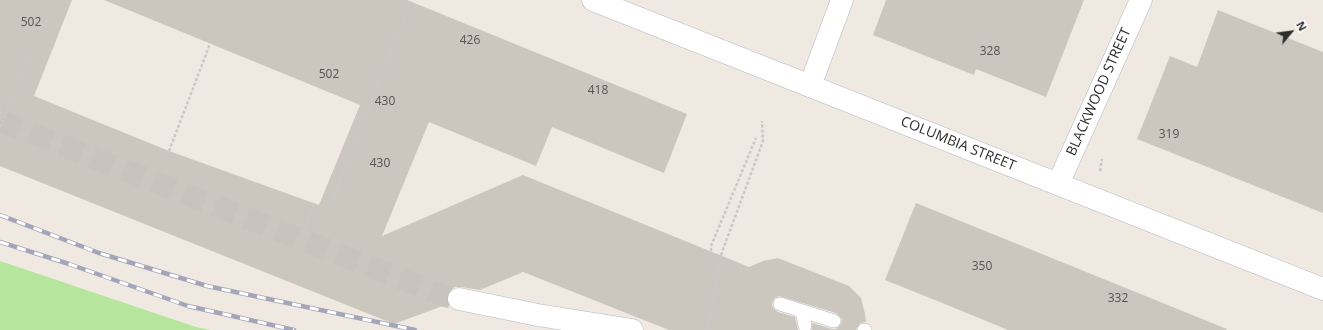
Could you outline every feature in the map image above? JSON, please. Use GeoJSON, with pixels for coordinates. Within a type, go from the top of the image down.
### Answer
{"type":"FeatureCollection","features":[{"type":"Feature","properties":{"kind":"street","name":"COLUMBIA STREET"},"geometry":{"type":"LineString","coordinates":[[593,0],[1323,289]]}},
{"type":"Feature","properties":{"kind":"street"},"geometry":{"type":"LineString","coordinates":[[810,86],[842,0]]}},
{"type":"Feature","properties":{"kind":"street","name":"BLACKWOOD STREET"},"geometry":{"type":"LineString","coordinates":[[1058,184],[1141,0]]}},
{"type":"Feature","properties":{"kind":"street"},"geometry":{"type":"LineString","coordinates":[[459,299],[538,315],[632,330]]}},
{"type":"Feature","properties":{"kind":"lane"},"geometry":{"type":"LineString","coordinates":[[780,304],[834,321]]}},
{"type":"Feature","properties":{"kind":"lane"},"geometry":{"type":"LineString","coordinates":[[802,311],[805,326]]}},
{"type":"Feature","properties":{"kind":"path"},"geometry":{"type":"LineString","coordinates":[[329,209],[411,1]]}},
{"type":"Feature","properties":{"kind":"path"},"geometry":{"type":"LineString","coordinates":[[169,151],[210,44]]}},
{"type":"Feature","properties":{"kind":"path"},"geometry":{"type":"LineString","coordinates":[[0,127],[29,60],[14,55]]}},
{"type":"Feature","properties":{"kind":"path"},"geometry":{"type":"LineString","coordinates":[[707,330],[713,305],[721,255],[763,141],[762,121]]}},
{"type":"Feature","properties":{"kind":"path"},"geometry":{"type":"LineString","coordinates":[[711,251],[711,246],[756,138]]}},
{"type":"Feature","properties":{"kind":"path"},"geometry":{"type":"LineString","coordinates":[[301,240],[313,207]]}},
{"type":"Feature","properties":{"kind":"green space"},"geometry":{"type":"Polygon","coordinates":[[[0,261],[196,327],[210,330],[0,330],[0,261]]]}},
{"type":"Feature","properties":{"kind":"building"},"geometry":{"type":"Polygon","coordinates":[[[0,0],[72,0],[34,96],[169,151],[319,205],[360,105],[104,0],[407,0],[687,114],[664,173],[552,127],[536,166],[429,122],[382,236],[523,175],[749,267],[763,261],[778,258],[849,286],[861,298],[866,322],[860,323],[856,330],[812,330],[812,323],[836,329],[841,324],[842,319],[836,313],[779,296],[773,301],[772,305],[774,309],[778,312],[795,317],[798,330],[669,330],[523,272],[480,290],[455,287],[449,291],[447,296],[448,304],[394,324],[0,166],[0,0]]]}},
{"type":"Feature","properties":{"kind":"building"},"geometry":{"type":"Polygon","coordinates":[[[886,0],[1084,0],[1046,97],[976,69],[974,75],[873,35],[886,0]]]}},
{"type":"Feature","properties":{"kind":"building"},"geometry":{"type":"Polygon","coordinates":[[[1218,10],[1323,52],[1323,213],[1137,139],[1170,56],[1197,67],[1218,10]]]}},
{"type":"Feature","properties":{"kind":"building"},"geometry":{"type":"Polygon","coordinates":[[[916,203],[1227,329],[1008,330],[885,280],[916,203]]]}},
{"type":"Feature","properties":{"kind":"tunnel"},"geometry":{"type":"LineString","coordinates":[[0,121],[445,296],[459,299]]}},
{"type":"Feature","properties":{"kind":"railway"},"geometry":{"type":"LineString","coordinates":[[0,215],[99,253],[207,286],[415,330]]}},
{"type":"Feature","properties":{"kind":"railway"},"geometry":{"type":"LineString","coordinates":[[0,242],[69,264],[188,306],[294,330]]}}]}
